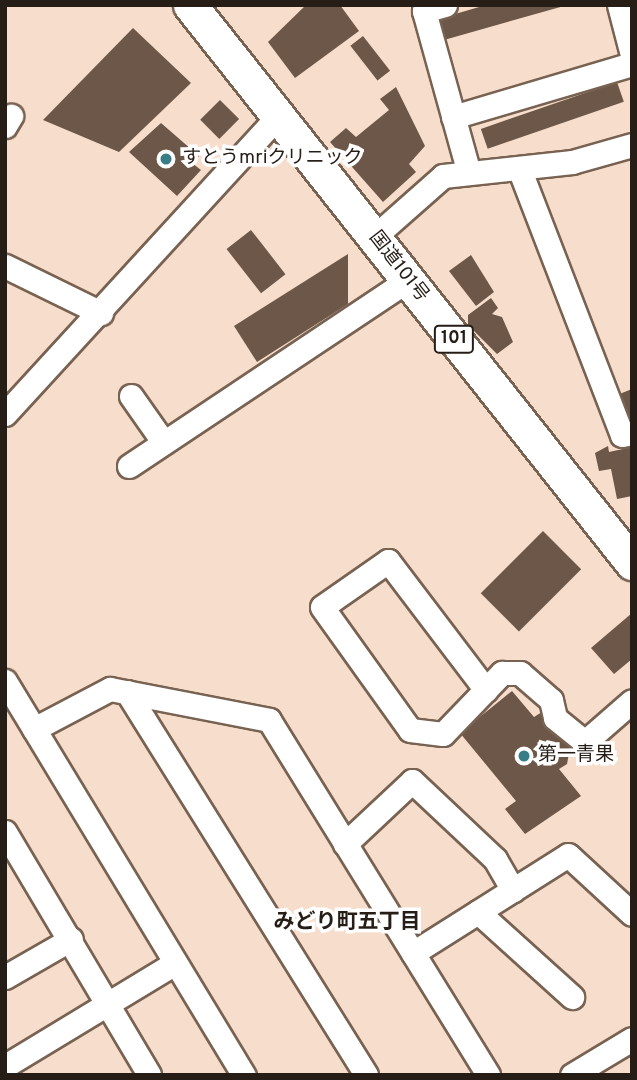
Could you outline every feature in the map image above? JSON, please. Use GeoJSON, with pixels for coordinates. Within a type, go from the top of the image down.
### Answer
{"type":"FeatureCollection","features":[{"type":"Feature","properties":{"kind":"highway","name":"国道101号"},"geometry":{"type":"LineString","coordinates":[[190,5],[632,563]]}},
{"type":"Feature","properties":{"kind":"street"},"geometry":{"type":"LineString","coordinates":[[445,5],[424,11],[469,173]]}},
{"type":"Feature","properties":{"kind":"street"},"geometry":{"type":"LineString","coordinates":[[619,5],[632,55]]}},
{"type":"Feature","properties":{"kind":"street"},"geometry":{"type":"LineString","coordinates":[[453,117],[632,64]]}},
{"type":"Feature","properties":{"kind":"street"},"geometry":{"type":"LineString","coordinates":[[5,414],[278,115]]}},
{"type":"Feature","properties":{"kind":"street"},"geometry":{"type":"LineString","coordinates":[[374,237],[443,176],[572,162],[632,145]]}},
{"type":"Feature","properties":{"kind":"street"},"geometry":{"type":"LineString","coordinates":[[519,168],[622,435],[632,433]]}},
{"type":"Feature","properties":{"kind":"street"},"geometry":{"type":"LineString","coordinates":[[5,266],[100,313]]}},
{"type":"Feature","properties":{"kind":"street"},"geometry":{"type":"LineString","coordinates":[[129,466],[408,280]]}},
{"type":"Feature","properties":{"kind":"street"},"geometry":{"type":"LineString","coordinates":[[131,396],[164,443]]}},
{"type":"Feature","properties":{"kind":"street"},"geometry":{"type":"LineString","coordinates":[[486,690],[388,561],[323,607],[410,730],[443,734],[486,690],[502,673],[520,673],[551,700],[555,718],[585,742],[632,702]]}},
{"type":"Feature","properties":{"kind":"street"},"geometry":{"type":"LineString","coordinates":[[5,681],[244,1075]]}},
{"type":"Feature","properties":{"kind":"street"},"geometry":{"type":"LineString","coordinates":[[34,729],[110,689],[269,720],[488,1075]]}},
{"type":"Feature","properties":{"kind":"street"},"geometry":{"type":"LineString","coordinates":[[127,692],[366,1075]]}},
{"type":"Feature","properties":{"kind":"street"},"geometry":{"type":"LineString","coordinates":[[345,844],[412,781],[495,859],[513,890]]}},
{"type":"Feature","properties":{"kind":"street"},"geometry":{"type":"LineString","coordinates":[[5,832],[71,939],[105,1006],[149,1075]]}},
{"type":"Feature","properties":{"kind":"street"},"geometry":{"type":"LineString","coordinates":[[413,953],[568,855],[632,914]]}},
{"type":"Feature","properties":{"kind":"street"},"geometry":{"type":"LineString","coordinates":[[478,912],[572,997]]}},
{"type":"Feature","properties":{"kind":"street"},"geometry":{"type":"LineString","coordinates":[[5,977],[71,939]]}},
{"type":"Feature","properties":{"kind":"street"},"geometry":{"type":"LineString","coordinates":[[5,1066],[175,963]]}},
{"type":"Feature","properties":{"kind":"street"},"geometry":{"type":"LineString","coordinates":[[572,1075],[632,1039]]}},
{"type":"Feature","properties":{"kind":"building"},"geometry":{"type":"Polygon","coordinates":[[[306,5],[340,5],[359,31],[295,78],[268,42],[306,5]]]}},
{"type":"Feature","properties":{"kind":"building"},"geometry":{"type":"Polygon","coordinates":[[[486,5],[564,6],[444,40],[438,19],[486,5]]]}},
{"type":"Feature","properties":{"kind":"building"},"geometry":{"type":"Polygon","coordinates":[[[133,28],[191,83],[119,152],[43,120],[133,28]]]}},
{"type":"Feature","properties":{"kind":"building"},"geometry":{"type":"Polygon","coordinates":[[[363,36],[390,71],[377,81],[350,46],[363,36]]]}},
{"type":"Feature","properties":{"kind":"building"},"geometry":{"type":"Polygon","coordinates":[[[617,82],[624,102],[488,149],[481,129],[617,82]]]}},
{"type":"Feature","properties":{"kind":"building"},"geometry":{"type":"Polygon","coordinates":[[[396,87],[425,146],[409,164],[416,172],[383,202],[330,142],[346,128],[356,137],[389,110],[380,99],[396,87]]]}},
{"type":"Feature","properties":{"kind":"building"},"geometry":{"type":"Polygon","coordinates":[[[220,100],[239,119],[219,139],[200,120],[220,100]]]}},
{"type":"Feature","properties":{"kind":"building","name":"すとうmriクリニック"},"geometry":{"type":"Polygon","coordinates":[[[161,123],[199,156],[192,163],[201,170],[177,196],[129,152],[161,123]]]}},
{"type":"Feature","properties":{"kind":"building"},"geometry":{"type":"Polygon","coordinates":[[[251,230],[285,274],[261,293],[227,249],[251,230]]]}},
{"type":"Feature","properties":{"kind":"building"},"geometry":{"type":"Polygon","coordinates":[[[348,254],[348,304],[257,362],[234,326],[348,254]]]}},
{"type":"Feature","properties":{"kind":"building"},"geometry":{"type":"Polygon","coordinates":[[[471,255],[494,292],[476,306],[449,271],[471,255]]]}},
{"type":"Feature","properties":{"kind":"building"},"geometry":{"type":"Polygon","coordinates":[[[491,298],[498,308],[492,314],[502,317],[513,342],[497,354],[468,325],[468,315],[491,298]]]}},
{"type":"Feature","properties":{"kind":"building"},"geometry":{"type":"Polygon","coordinates":[[[632,389],[632,418],[627,420],[617,395],[632,389]]]}},
{"type":"Feature","properties":{"kind":"building"},"geometry":{"type":"Polygon","coordinates":[[[608,446],[609,452],[632,447],[632,496],[617,499],[611,469],[599,471],[595,453],[608,446]]]}},
{"type":"Feature","properties":{"kind":"building"},"geometry":{"type":"Polygon","coordinates":[[[543,531],[581,569],[519,631],[481,593],[543,531]]]}},
{"type":"Feature","properties":{"kind":"building"},"geometry":{"type":"Polygon","coordinates":[[[632,613],[632,659],[614,674],[591,648],[632,613]]]}},
{"type":"Feature","properties":{"kind":"building","name":"第一青果"},"geometry":{"type":"Polygon","coordinates":[[[512,691],[534,717],[542,712],[570,748],[567,764],[559,769],[581,796],[525,834],[505,809],[516,801],[460,733],[512,691]]]}},
{"type":"Feature","properties":{"kind":"place","name":"すとうmriクリニック"},"geometry":{"type":"Point","coordinates":[166,159]}},
{"type":"Feature","properties":{"kind":"place","name":"第一青果"},"geometry":{"type":"Point","coordinates":[524,756]}},
{"type":"Feature","properties":{"kind":"district","name":"みどり町五丁目"},"geometry":{"type":"Point","coordinates":[347,923]}}]}
